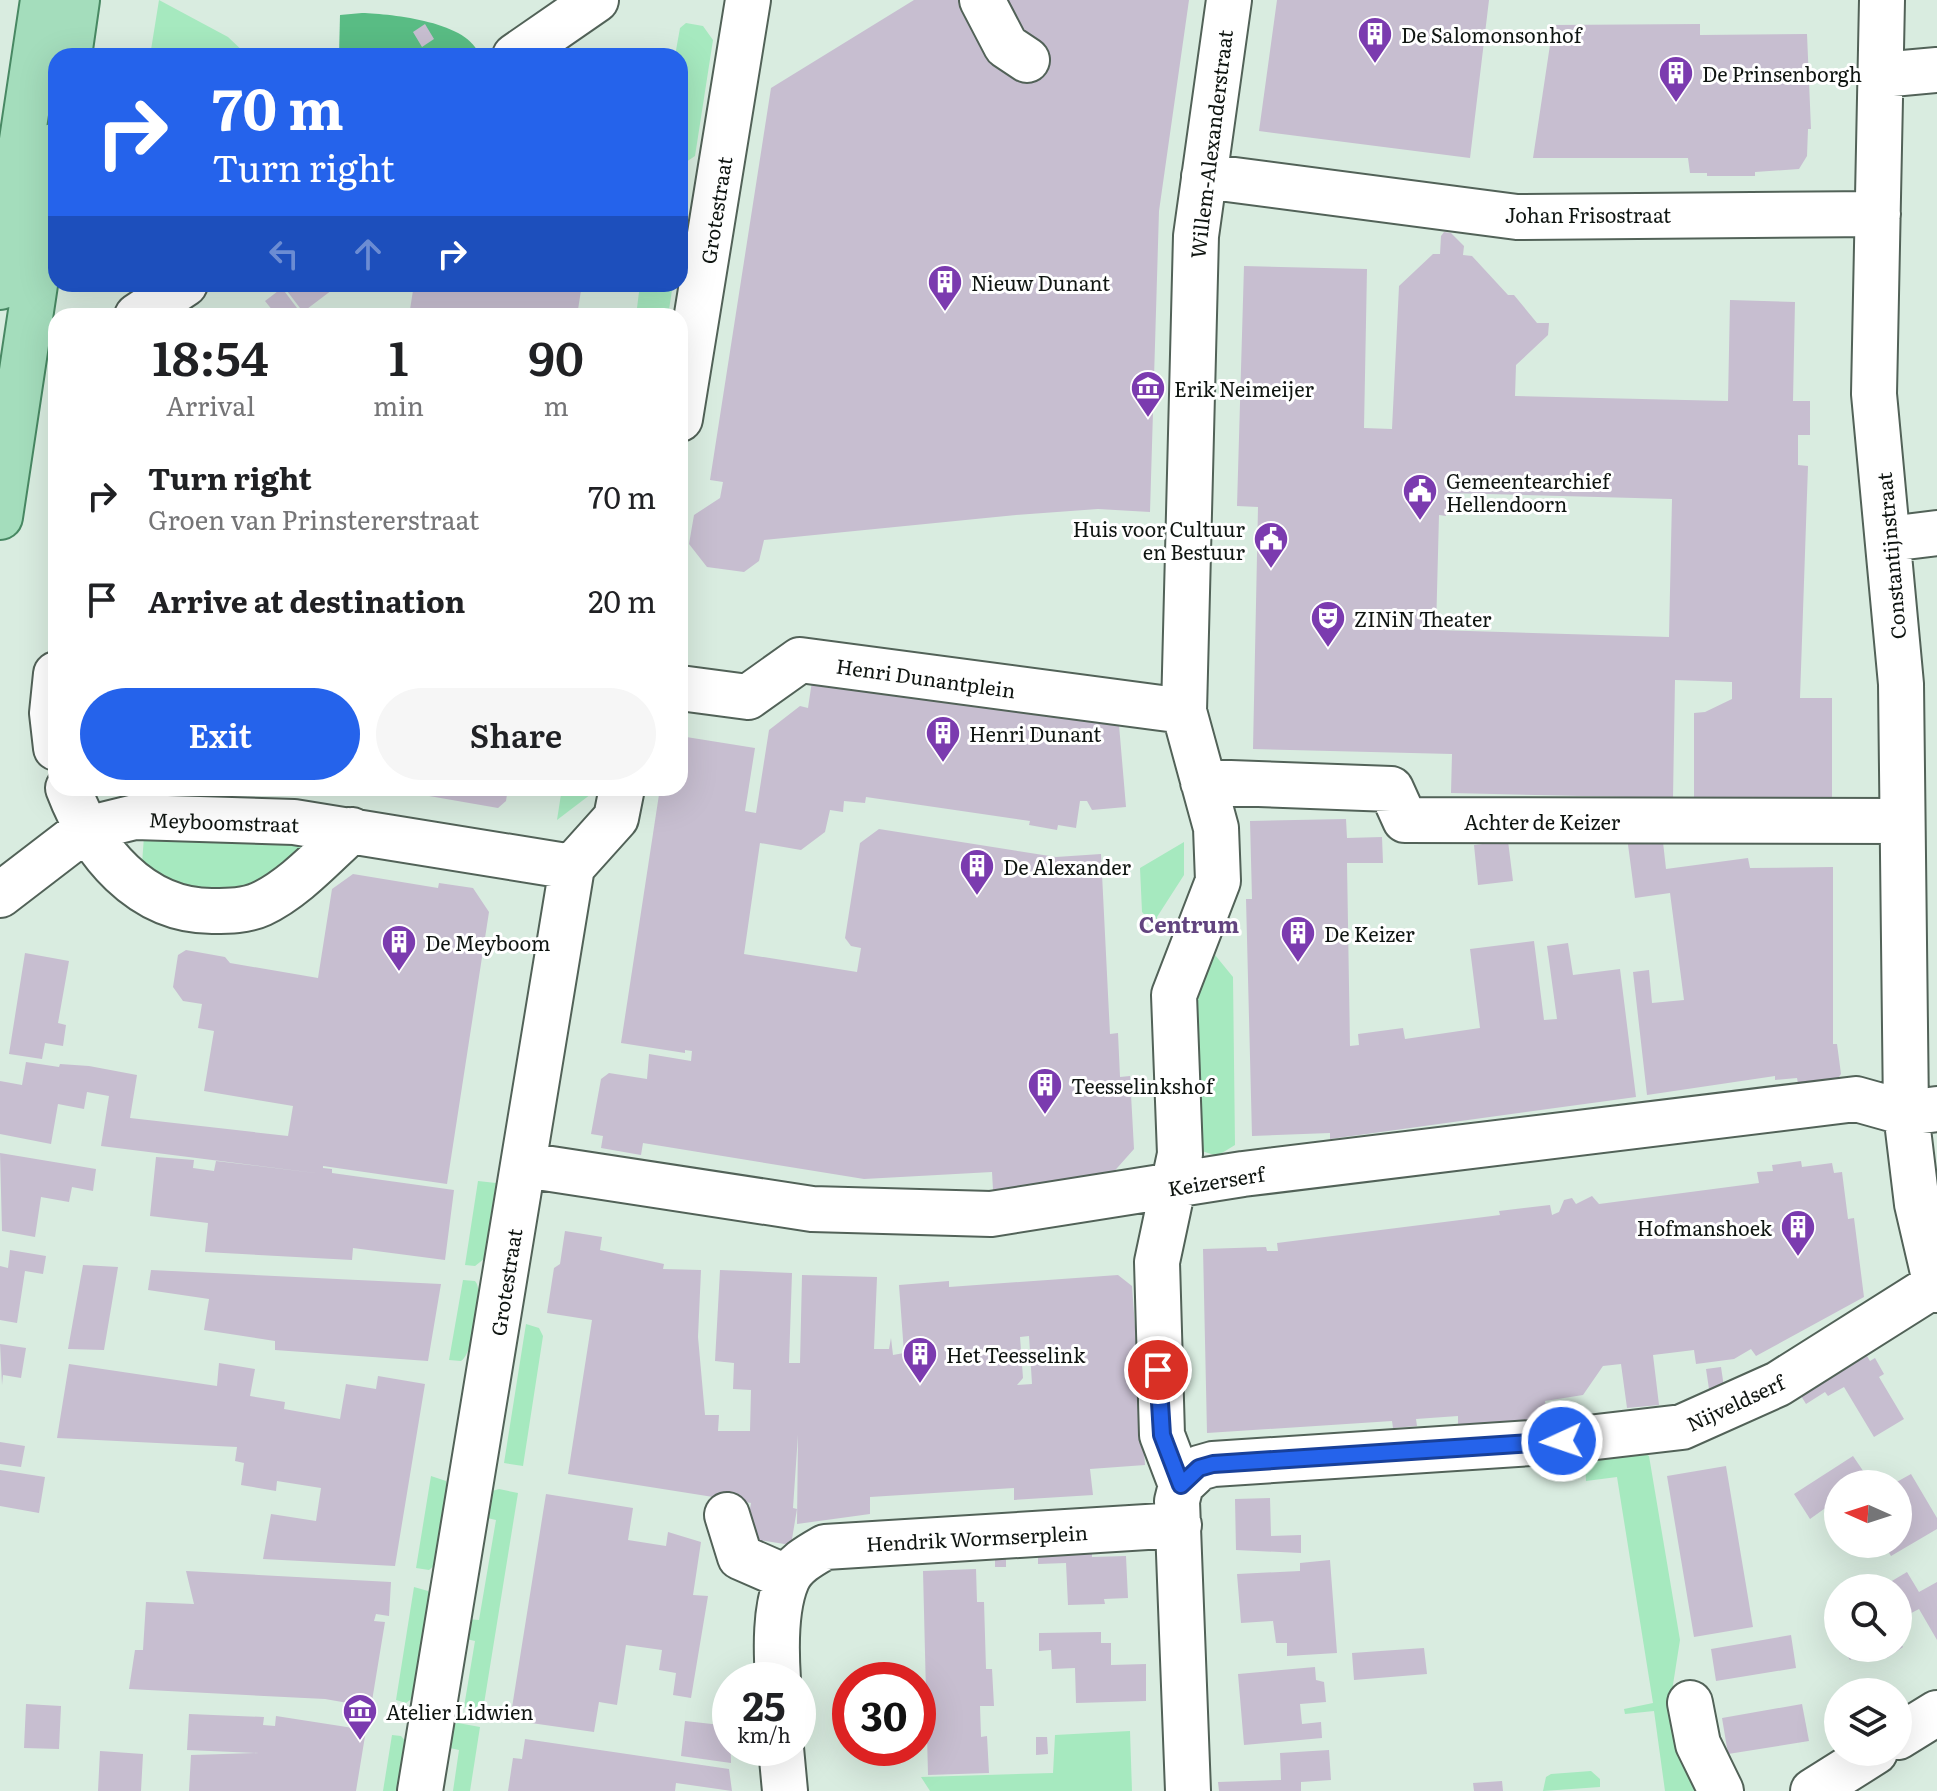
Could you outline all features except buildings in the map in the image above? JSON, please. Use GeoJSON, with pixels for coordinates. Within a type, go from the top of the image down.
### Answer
{"type":"FeatureCollection","features":[{"type":"Feature","properties":{"kind":"main road"},"geometry":{"type":"LineString","coordinates":[[0,287],[43,0]]}},
{"type":"Feature","properties":{"kind":"main road"},"geometry":{"type":"LineString","coordinates":[[70,48],[77,0]]}},
{"type":"Feature","properties":{"kind":"main road"},"geometry":{"type":"LineString","coordinates":[[0,517],[48,198]]}},
{"type":"Feature","properties":{"kind":"street"},"geometry":{"type":"LineString","coordinates":[[527,48],[596,0]]}},
{"type":"Feature","properties":{"kind":"street","name":"Grotestraat"},"geometry":{"type":"LineString","coordinates":[[688,370],[748,0]]}},
{"type":"Feature","properties":{"kind":"street"},"geometry":{"type":"LineString","coordinates":[[982,0],[1006,46],[1027,60],[1026,32],[1009,0]]}},
{"type":"Feature","properties":{"kind":"street","name":"Willem-Alexanderstraat"},"geometry":{"type":"LineString","coordinates":[[1188,1791],[1180,1505],[1162,1435],[1157,1262],[1180,1154],[1174,995],[1218,881],[1216,828],[1184,711],[1196,236],[1229,0]]}},
{"type":"Feature","properties":{"kind":"street","name":"Constantijnstraat"},"geometry":{"type":"LineString","coordinates":[[1882,0],[1874,394],[1901,684],[1902,821],[1922,1111],[1917,1204],[1936,1287]]}},
{"type":"Feature","properties":{"kind":"street"},"geometry":{"type":"LineString","coordinates":[[1881,75],[1937,70]]}},
{"type":"Feature","properties":{"kind":"street","name":"Johan Frisostraat"},"geometry":{"type":"LineString","coordinates":[[1204,176],[1517,217],[1878,214]]}},
{"type":"Feature","properties":{"kind":"street"},"geometry":{"type":"LineString","coordinates":[[149,308],[173,292]]}},
{"type":"Feature","properties":{"kind":"street"},"geometry":{"type":"LineString","coordinates":[[1889,539],[1937,533]]}},
{"type":"Feature","properties":{"kind":"street","name":"Henri Dunantplein"},"geometry":{"type":"LineString","coordinates":[[688,689],[748,697],[800,660],[1184,711]]}},
{"type":"Feature","properties":{"kind":"street","name":"Achter de Keizer"},"geometry":{"type":"LineString","coordinates":[[1203,782],[1391,789],[1405,820],[1902,821]]}},
{"type":"Feature","properties":{"kind":"street"},"geometry":{"type":"LineString","coordinates":[[72,796],[86,829],[102,850],[148,896],[172,907],[199,911],[239,911],[260,905],[280,892],[352,830]]}},
{"type":"Feature","properties":{"kind":"street"},"geometry":{"type":"LineString","coordinates":[[572,867],[616,818],[620,796]]}},
{"type":"Feature","properties":{"kind":"street","name":"Meyboomstraat"},"geometry":{"type":"LineString","coordinates":[[86,829],[135,817],[294,822],[572,867]]}},
{"type":"Feature","properties":{"kind":"street"},"geometry":{"type":"LineString","coordinates":[[0,895],[86,829]]}},
{"type":"Feature","properties":{"kind":"street","name":"Grotestraat"},"geometry":{"type":"LineString","coordinates":[[420,1791],[572,867]]}},
{"type":"Feature","properties":{"kind":"street","name":"Keizerserf"},"geometry":{"type":"LineString","coordinates":[[525,1165],[812,1209],[991,1214],[1243,1174],[1856,1099],[1922,1111]]}},
{"type":"Feature","properties":{"kind":"street","name":"Nijveldserf"},"geometry":{"type":"LineString","coordinates":[[1180,1505],[1199,1468],[1213,1464],[1654,1432],[1682,1427],[1778,1384],[1936,1287]]}},
{"type":"Feature","properties":{"kind":"street","name":"Hendrik Wormserplein"},"geometry":{"type":"LineString","coordinates":[[788,1578],[805,1558],[825,1547],[1180,1505]]}},
{"type":"Feature","properties":{"kind":"street"},"geometry":{"type":"LineString","coordinates":[[727,1515],[740,1557],[788,1578],[781,1611],[779,1662]]}},
{"type":"Feature","properties":{"kind":"street"},"geometry":{"type":"LineString","coordinates":[[1690,1703],[1702,1754],[1721,1791]]}},
{"type":"Feature","properties":{"kind":"street"},"geometry":{"type":"LineString","coordinates":[[1912,1728],[1937,1713]]}},
{"type":"Feature","properties":{"kind":"street"},"geometry":{"type":"LineString","coordinates":[[783,1766],[785,1791]]}},
{"type":"Feature","properties":{"kind":"street"},"geometry":{"type":"LineString","coordinates":[[1813,1791],[1853,1766]]}},
{"type":"Feature","properties":{"kind":"green space"},"geometry":{"type":"Polygon","coordinates":[[[159,0],[228,37],[240,48],[151,48],[159,0]]]}},
{"type":"Feature","properties":{"kind":"green space"},"geometry":{"type":"Polygon","coordinates":[[[340,15],[392,15],[429,22],[462,35],[475,48],[339,48],[340,15]]]}},
{"type":"Feature","properties":{"kind":"green space"},"geometry":{"type":"Polygon","coordinates":[[[686,23],[703,26],[713,40],[695,156],[688,161],[688,48],[676,48],[680,28],[686,23]]]}},
{"type":"Feature","properties":{"kind":"green space"},"geometry":{"type":"Polygon","coordinates":[[[639,292],[672,292],[669,308],[637,308],[639,292]]]}},
{"type":"Feature","properties":{"kind":"green space"},"geometry":{"type":"Polygon","coordinates":[[[561,796],[588,796],[557,820],[561,796]]]}},
{"type":"Feature","properties":{"kind":"green space"},"geometry":{"type":"Polygon","coordinates":[[[144,836],[304,840],[302,848],[256,888],[180,890],[142,864],[144,836]]]}},
{"type":"Feature","properties":{"kind":"green space"},"geometry":{"type":"Polygon","coordinates":[[[1184,842],[1184,875],[1157,917],[1158,929],[1142,912],[1140,868],[1184,842]]]}},
{"type":"Feature","properties":{"kind":"green space"},"geometry":{"type":"Polygon","coordinates":[[[1215,955],[1233,977],[1235,1145],[1217,1156],[1196,1149],[1193,1006],[1215,955]]]}},
{"type":"Feature","properties":{"kind":"green space"},"geometry":{"type":"Polygon","coordinates":[[[478,1181],[496,1183],[484,1259],[475,1266],[465,1265],[478,1181]]]}},
{"type":"Feature","properties":{"kind":"green space"},"geometry":{"type":"Polygon","coordinates":[[[463,1280],[475,1281],[478,1287],[476,1322],[465,1356],[461,1361],[449,1360],[463,1280]]]}},
{"type":"Feature","properties":{"kind":"green space"},"geometry":{"type":"Polygon","coordinates":[[[526,1324],[539,1328],[543,1336],[523,1466],[504,1463],[526,1324]]]}},
{"type":"Feature","properties":{"kind":"green space"},"geometry":{"type":"Polygon","coordinates":[[[1641,1451],[1649,1456],[1680,1640],[1672,1691],[1702,1791],[1665,1791],[1654,1711],[1625,1714],[1624,1709],[1653,1703],[1617,1477],[1586,1481],[1585,1459],[1641,1451]]]}},
{"type":"Feature","properties":{"kind":"green space"},"geometry":{"type":"Polygon","coordinates":[[[431,1476],[446,1481],[448,1489],[435,1565],[429,1570],[416,1568],[431,1476]]]}},
{"type":"Feature","properties":{"kind":"green space"},"geometry":{"type":"Polygon","coordinates":[[[499,1489],[518,1493],[483,1710],[464,1707],[475,1641],[462,1638],[465,1619],[479,1620],[496,1520],[483,1517],[489,1492],[499,1489]]]}},
{"type":"Feature","properties":{"kind":"green space"},"geometry":{"type":"Polygon","coordinates":[[[414,1587],[428,1591],[432,1599],[414,1697],[406,1703],[396,1700],[414,1587]]]}},
{"type":"Feature","properties":{"kind":"green space"},"geometry":{"type":"Polygon","coordinates":[[[453,1724],[480,1727],[470,1791],[453,1791],[459,1750],[445,1747],[453,1724]]]}},
{"type":"Feature","properties":{"kind":"green space"},"geometry":{"type":"Polygon","coordinates":[[[1130,1731],[1132,1791],[930,1791],[921,1777],[1053,1773],[1055,1735],[1130,1731]]]}},
{"type":"Feature","properties":{"kind":"green space"},"geometry":{"type":"Polygon","coordinates":[[[392,1735],[401,1736],[408,1744],[401,1791],[383,1791],[392,1735]]]}},
{"type":"Feature","properties":{"kind":"green space"},"geometry":{"type":"Polygon","coordinates":[[[1591,1771],[1600,1779],[1600,1787],[1543,1791],[1546,1777],[1551,1774],[1591,1771]]]}},
{"type":"Feature","properties":{"kind":"place","name":"De Salomonsonhof"},"geometry":{"type":"Point","coordinates":[1375,65]}},
{"type":"Feature","properties":{"kind":"place","name":"De Prinsenborgh"},"geometry":{"type":"Point","coordinates":[1676,104]}},
{"type":"Feature","properties":{"kind":"place","name":"Nieuw Dunant"},"geometry":{"type":"Point","coordinates":[945,313]}},
{"type":"Feature","properties":{"kind":"place","name":"Erik Neimeijer"},"geometry":{"type":"Point","coordinates":[1148,419]}},
{"type":"Feature","properties":{"kind":"place","name":"Gemeentearchief Hellendoorn"},"geometry":{"type":"Point","coordinates":[1420,522]}},
{"type":"Feature","properties":{"kind":"place","name":"Huis voor Cultuur en Bestuur"},"geometry":{"type":"Point","coordinates":[1271,570]}},
{"type":"Feature","properties":{"kind":"place","name":"ZINiN Theater"},"geometry":{"type":"Point","coordinates":[1328,649]}},
{"type":"Feature","properties":{"kind":"place","name":"Henri Dunant"},"geometry":{"type":"Point","coordinates":[943,764]}},
{"type":"Feature","properties":{"kind":"place","name":"De Alexander"},"geometry":{"type":"Point","coordinates":[977,897]}},
{"type":"Feature","properties":{"kind":"place","name":"De Keizer"},"geometry":{"type":"Point","coordinates":[1298,964]}},
{"type":"Feature","properties":{"kind":"place","name":"De Meyboom"},"geometry":{"type":"Point","coordinates":[399,973]}},
{"type":"Feature","properties":{"kind":"place","name":"Teesselinkshof"},"geometry":{"type":"Point","coordinates":[1045,1116]}},
{"type":"Feature","properties":{"kind":"place","name":"Hofmanshoek"},"geometry":{"type":"Point","coordinates":[1798,1258]}},
{"type":"Feature","properties":{"kind":"place","name":"Het Teesselink"},"geometry":{"type":"Point","coordinates":[920,1385]}},
{"type":"Feature","properties":{"kind":"place","name":"Atelier Lidwien"},"geometry":{"type":"Point","coordinates":[360,1742]}},
{"type":"Feature","properties":{"kind":"district","name":"Centrum"},"geometry":{"type":"Point","coordinates":[1189,923]}},
{"type":"Feature","properties":{"kind":"route"},"geometry":{"type":"LineString","coordinates":[[1158,1370],[1162,1435],[1181,1485],[1188,1475],[1213,1464],[1562,1441]]}}]}
